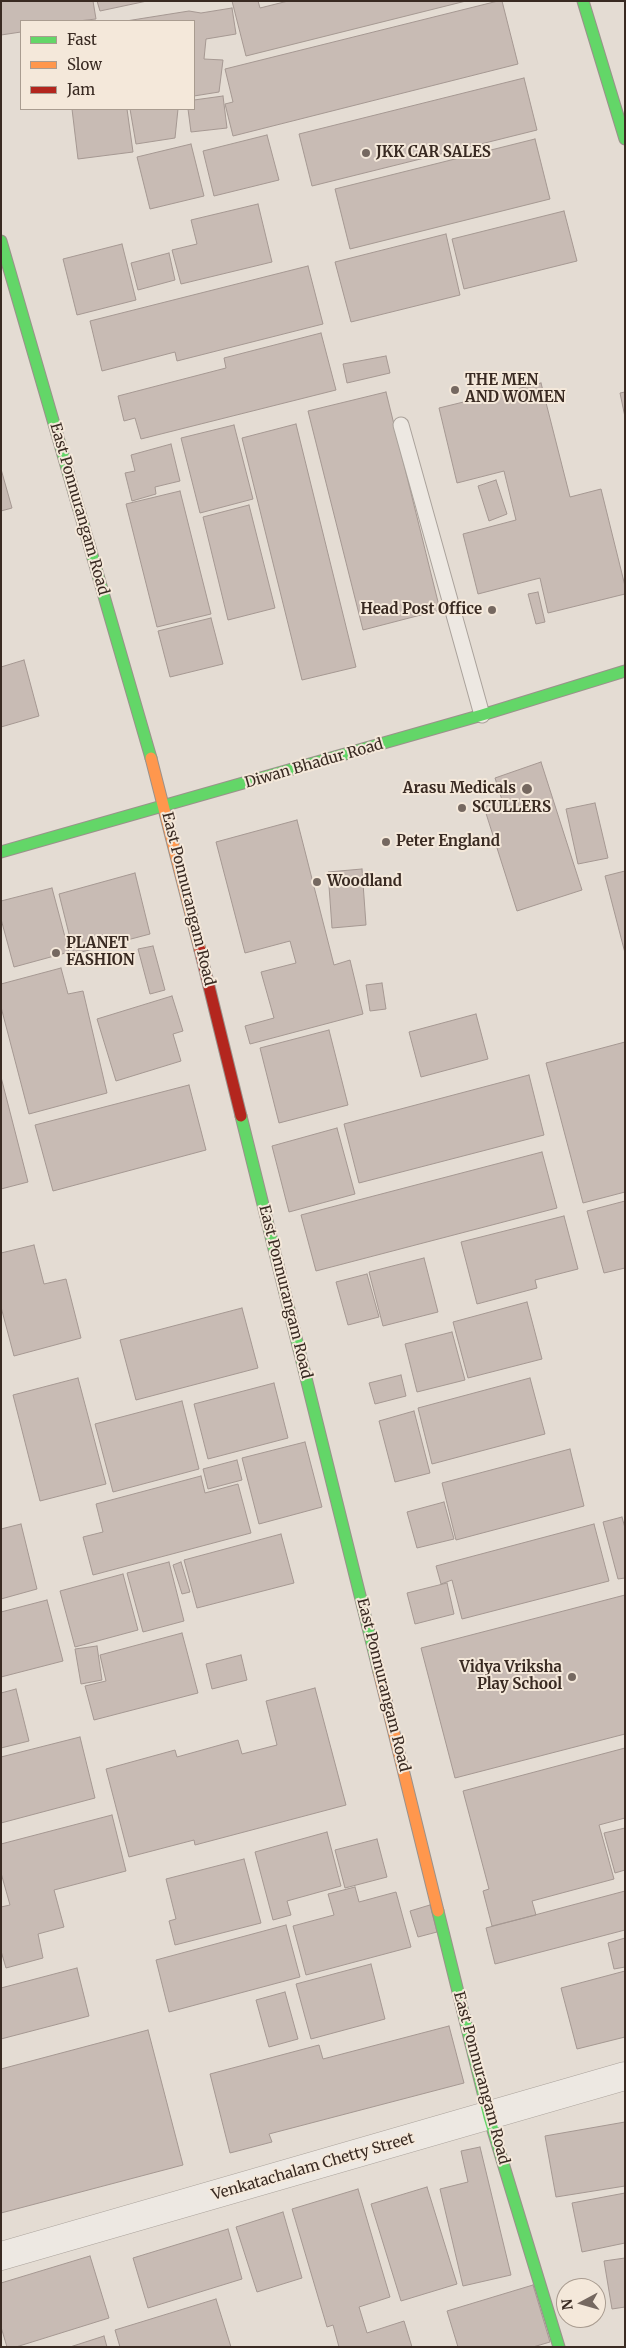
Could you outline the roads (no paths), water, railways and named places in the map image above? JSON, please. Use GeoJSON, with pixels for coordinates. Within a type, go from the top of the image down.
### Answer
{"type":"FeatureCollection","features":[{"type":"Feature","properties":{"kind":"street"},"geometry":{"type":"LineString","coordinates":[[583,1],[625,139]]}},
{"type":"Feature","properties":{"kind":"street","name":"East Ponnurangam Road"},"geometry":{"type":"LineString","coordinates":[[1,240],[165,807],[489,2117],[559,2347]]}},
{"type":"Feature","properties":{"kind":"street","name":"Diwan Bhadur Road"},"geometry":{"type":"LineString","coordinates":[[1,852],[165,807],[482,715],[625,671]]}},
{"type":"Feature","properties":{"kind":"street","name":"Venkatachalam Chetty Street"},"geometry":{"type":"LineString","coordinates":[[1,2256],[489,2117],[625,2076]]}},
{"type":"Feature","properties":{"kind":"lane"},"geometry":{"type":"LineString","coordinates":[[401,425],[482,715]]}},
{"type":"Feature","properties":{"kind":"place","name":"JKK CAR SALES"},"geometry":{"type":"Point","coordinates":[366,153]}},
{"type":"Feature","properties":{"kind":"place","name":"THE MEN AND WOMEN"},"geometry":{"type":"Point","coordinates":[455,390]}},
{"type":"Feature","properties":{"kind":"place","name":"Head Post Office"},"geometry":{"type":"Point","coordinates":[492,610]}},
{"type":"Feature","properties":{"kind":"place","name":"Arasu Medicals"},"geometry":{"type":"Point","coordinates":[527,789]}},
{"type":"Feature","properties":{"kind":"place","name":"SCULLERS"},"geometry":{"type":"Point","coordinates":[462,808]}},
{"type":"Feature","properties":{"kind":"place","name":"Peter England"},"geometry":{"type":"Point","coordinates":[386,842]}},
{"type":"Feature","properties":{"kind":"place","name":"Woodland"},"geometry":{"type":"Point","coordinates":[317,882]}},
{"type":"Feature","properties":{"kind":"place","name":"PLANET FASHION"},"geometry":{"type":"Point","coordinates":[56,953]}},
{"type":"Feature","properties":{"kind":"place","name":"Vidya Vriksha Play School"},"geometry":{"type":"Point","coordinates":[572,1677]}}]}
